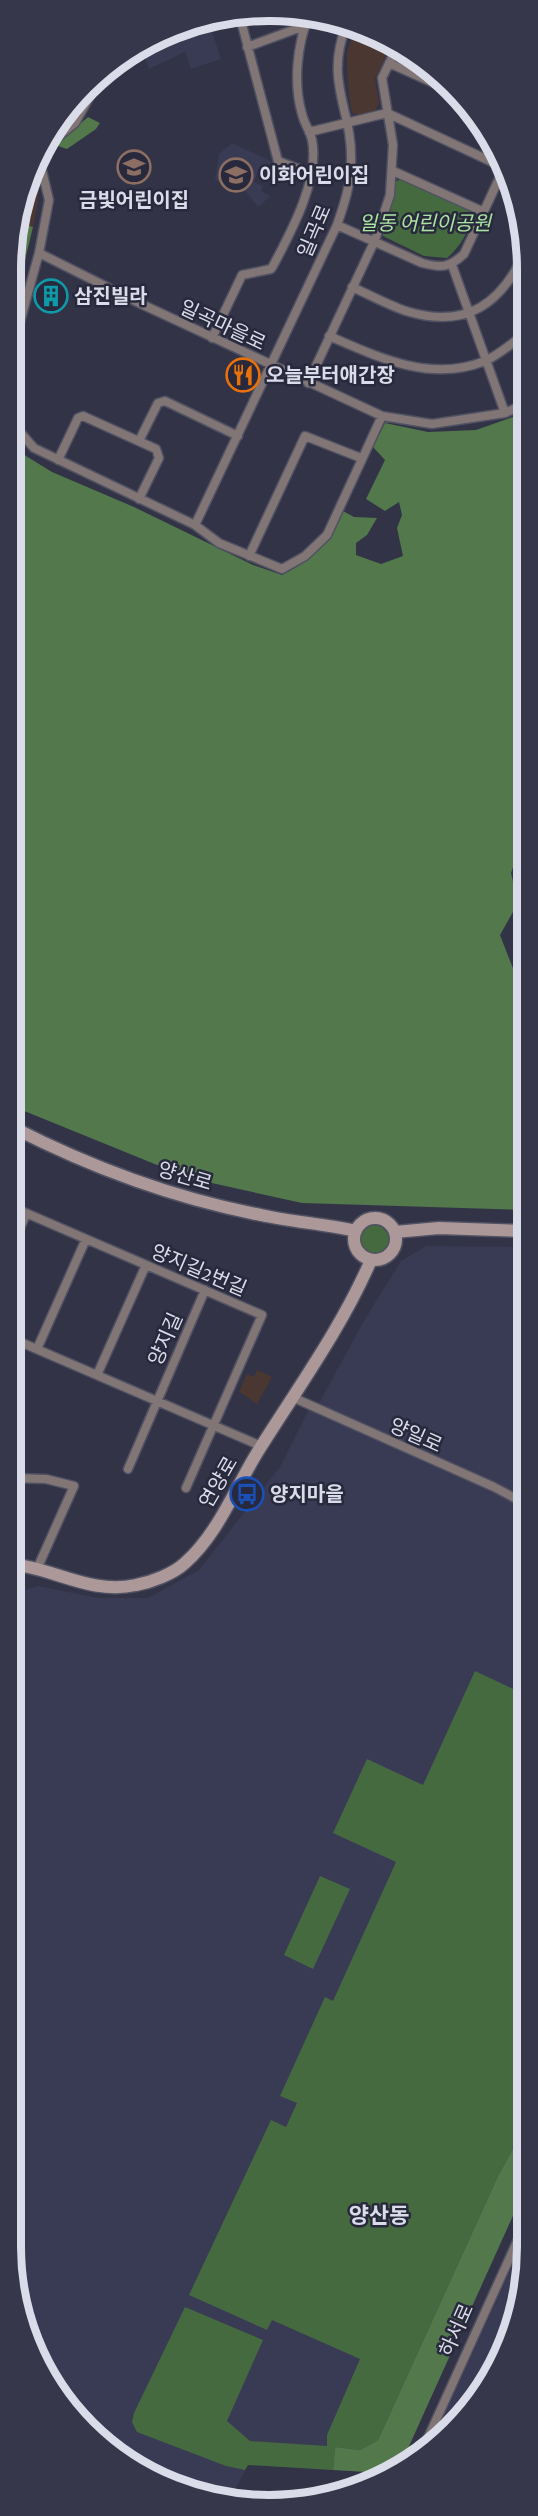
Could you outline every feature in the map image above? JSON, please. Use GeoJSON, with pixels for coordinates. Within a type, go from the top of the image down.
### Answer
{"type":"FeatureCollection","features":[{"type":"Feature","properties":{"kind":"street"},"geometry":{"type":"LineString","coordinates":[[241,23],[278,161],[312,174]]}},
{"type":"Feature","properties":{"kind":"street"},"geometry":{"type":"LineString","coordinates":[[212,338],[242,275],[271,269],[273,266],[307,191],[312,174],[312,140],[302,115],[297,79],[304,26],[247,47]]}},
{"type":"Feature","properties":{"kind":"street","name":"일곡로"},"geometry":{"type":"LineString","coordinates":[[195,525],[337,225],[347,195],[351,162],[347,123],[340,100],[337,75],[339,44],[344,32]]}},
{"type":"Feature","properties":{"kind":"street"},"geometry":{"type":"LineString","coordinates":[[308,383],[375,240],[390,195],[393,145],[382,78],[393,54]]}},
{"type":"Feature","properties":{"kind":"street"},"geometry":{"type":"LineString","coordinates":[[389,63],[432,83]]}},
{"type":"Feature","properties":{"kind":"street"},"geometry":{"type":"LineString","coordinates":[[61,135],[75,123],[88,100]]}},
{"type":"Feature","properties":{"kind":"street"},"geometry":{"type":"LineString","coordinates":[[309,132],[387,113],[493,163]]}},
{"type":"Feature","properties":{"kind":"street"},"geometry":{"type":"LineString","coordinates":[[21,318],[39,254],[50,201],[42,170]]}},
{"type":"Feature","properties":{"kind":"street"},"geometry":{"type":"LineString","coordinates":[[393,171],[484,212]]}},
{"type":"Feature","properties":{"kind":"street"},"geometry":{"type":"LineString","coordinates":[[337,225],[375,240],[422,263],[433,266],[452,265],[464,254],[500,178]]}},
{"type":"Feature","properties":{"kind":"street","name":"일곡마을로"},"geometry":{"type":"LineString","coordinates":[[39,254],[212,338],[381,416],[432,424],[505,413],[517,408]]}},
{"type":"Feature","properties":{"kind":"street"},"geometry":{"type":"LineString","coordinates":[[452,265],[505,413]]}},
{"type":"Feature","properties":{"kind":"street"},"geometry":{"type":"LineString","coordinates":[[352,287],[404,311],[445,318],[469,314],[503,288],[517,270]]}},
{"type":"Feature","properties":{"kind":"street"},"geometry":{"type":"LineString","coordinates":[[329,336],[395,364],[424,369],[454,368],[486,361],[517,339]]}},
{"type":"Feature","properties":{"kind":"street"},"geometry":{"type":"LineString","coordinates":[[139,441],[158,403],[165,401],[238,436]]}},
{"type":"Feature","properties":{"kind":"street"},"geometry":{"type":"LineString","coordinates":[[58,460],[78,418],[83,416],[156,449],[159,458],[139,499]]}},
{"type":"Feature","properties":{"kind":"street"},"geometry":{"type":"LineString","coordinates":[[21,433],[34,448],[195,525],[219,543],[282,569],[305,556],[327,535],[381,416]]}},
{"type":"Feature","properties":{"kind":"street"},"geometry":{"type":"LineString","coordinates":[[249,556],[305,436],[361,458]]}},
{"type":"Feature","properties":{"kind":"street","name":"양산로"},"geometry":{"type":"LineString","coordinates":[[21,1132],[83,1162],[174,1195],[261,1215],[356,1231]]}},
{"type":"Feature","properties":{"kind":"street","name":"양지길2번길"},"geometry":{"type":"LineString","coordinates":[[21,1212],[262,1315],[213,1425]]}},
{"type":"Feature","properties":{"kind":"street"},"geometry":{"type":"LineString","coordinates":[[21,1226],[26,1214]]}},
{"type":"Feature","properties":{"kind":"street"},"geometry":{"type":"LineString","coordinates":[[378,1218],[390,1224],[395,1232],[396,1240],[392,1252],[380,1260],[363,1257],[356,1248],[354,1241],[356,1231],[366,1221],[378,1218]]}},
{"type":"Feature","properties":{"kind":"street"},"geometry":{"type":"LineString","coordinates":[[395,1232],[440,1228],[517,1231]]}},
{"type":"Feature","properties":{"kind":"street"},"geometry":{"type":"LineString","coordinates":[[37,1349],[86,1239]]}},
{"type":"Feature","properties":{"kind":"street","name":"연양로"},"geometry":{"type":"LineString","coordinates":[[21,1566],[89,1586],[108,1588],[135,1586],[173,1571],[185,1563],[219,1521],[261,1446],[358,1288],[371,1260]]}},
{"type":"Feature","properties":{"kind":"street"},"geometry":{"type":"LineString","coordinates":[[97,1375],[146,1265]]}},
{"type":"Feature","properties":{"kind":"street","name":"양지길"},"geometry":{"type":"LineString","coordinates":[[128,1468],[205,1290]]}},
{"type":"Feature","properties":{"kind":"street"},"geometry":{"type":"LineString","coordinates":[[21,1342],[261,1446]]}},
{"type":"Feature","properties":{"kind":"street","name":"양일로"},"geometry":{"type":"LineString","coordinates":[[292,1398],[517,1499]]}},
{"type":"Feature","properties":{"kind":"street"},"geometry":{"type":"LineString","coordinates":[[186,1488],[213,1425]]}},
{"type":"Feature","properties":{"kind":"street"},"geometry":{"type":"LineString","coordinates":[[21,1478],[46,1479],[74,1486],[37,1569]]}},
{"type":"Feature","properties":{"kind":"street","name":"하서로"},"geometry":{"type":"LineString","coordinates":[[428,2437],[517,2242]]}},
{"type":"Feature","properties":{"kind":"shaded area"},"geometry":{"type":"Polygon","coordinates":[[[211,28],[221,59],[191,69],[185,52],[149,69],[143,55],[174,40],[211,28]]]}},
{"type":"Feature","properties":{"kind":"shaded area"},"geometry":{"type":"Polygon","coordinates":[[[353,35],[388,51],[375,79],[379,103],[375,112],[358,115],[352,113],[347,52],[353,35]]]}},
{"type":"Feature","properties":{"kind":"shaded area","name":"이화어린이집"},"geometry":{"type":"Polygon","coordinates":[[[232,143],[284,167],[277,180],[258,171],[254,182],[263,186],[261,191],[271,196],[258,207],[246,192],[215,180],[219,154],[232,143]]]}},
{"type":"Feature","properties":{"kind":"shaded area"},"geometry":{"type":"Polygon","coordinates":[[[38,179],[38,202],[33,227],[25,225],[38,179]]]}},
{"type":"Feature","properties":{"kind":"shaded area"},"geometry":{"type":"Polygon","coordinates":[[[426,1246],[517,1247],[517,2207],[406,2454],[372,2472],[248,2465],[235,2490],[221,2490],[189,2482],[159,2469],[131,2453],[105,2433],[72,2398],[54,2371],[29,2311],[23,2279],[21,2247],[21,1591],[38,1586],[98,1598],[148,1598],[199,1570],[280,1467],[308,1411],[319,1403],[365,1319],[401,1261],[426,1246]]]}},
{"type":"Feature","properties":{"kind":"shaded area"},"geometry":{"type":"Polygon","coordinates":[[[257,1370],[272,1377],[257,1404],[239,1392],[247,1374],[254,1377],[257,1370]]]}},
{"type":"Feature","properties":{"kind":"shaded area"},"geometry":{"type":"Polygon","coordinates":[[[516,2258],[509,2311],[498,2342],[484,2371],[466,2398],[439,2427],[516,2258]]]}},
{"type":"Feature","properties":{"kind":"green space"},"geometry":{"type":"Polygon","coordinates":[[[88,117],[100,123],[96,129],[67,149],[55,145],[88,117]]]}},
{"type":"Feature","properties":{"kind":"green space","name":"일동 어린이공원"},"geometry":{"type":"Polygon","coordinates":[[[404,179],[469,209],[468,230],[457,248],[447,258],[424,256],[383,236],[396,181],[404,179]]]}},
{"type":"Feature","properties":{"kind":"green space"},"geometry":{"type":"Polygon","coordinates":[[[25,225],[33,227],[21,277],[25,225]]]}},
{"type":"Feature","properties":{"kind":"green space"},"geometry":{"type":"Polygon","coordinates":[[[517,416],[517,856],[511,873],[517,905],[500,935],[517,976],[517,1210],[302,1203],[189,1178],[21,1110],[21,450],[26,456],[52,472],[134,507],[253,565],[282,575],[312,556],[326,542],[343,511],[354,517],[377,518],[367,535],[356,543],[356,555],[381,564],[403,556],[397,528],[402,515],[399,502],[385,511],[366,499],[385,460],[373,447],[385,423],[428,432],[476,430],[517,416]]]}},
{"type":"Feature","properties":{"kind":"green space"},"geometry":{"type":"Polygon","coordinates":[[[374,1225],[385,1229],[389,1240],[385,1251],[374,1255],[363,1251],[359,1240],[363,1229],[374,1225]]]}},
{"type":"Feature","properties":{"kind":"green space"},"geometry":{"type":"Polygon","coordinates":[[[475,1671],[517,1691],[517,2139],[378,2440],[360,2450],[335,2447],[333,2470],[248,2465],[245,2470],[226,2466],[137,2432],[132,2422],[134,2413],[185,2307],[263,2340],[227,2421],[250,2441],[327,2446],[327,2435],[360,2359],[272,2320],[267,2330],[189,2295],[271,2120],[286,2127],[297,2103],[280,2096],[325,1997],[333,2001],[396,1862],[333,1833],[367,1759],[423,1785],[475,1671]]]}},
{"type":"Feature","properties":{"kind":"green space"},"geometry":{"type":"Polygon","coordinates":[[[320,1876],[350,1889],[313,1969],[284,1955],[320,1876]]]}},
{"type":"Feature","properties":{"kind":"green space"},"geometry":{"type":"Polygon","coordinates":[[[517,2139],[517,2207],[406,2454],[372,2472],[333,2470],[335,2447],[360,2450],[378,2440],[498,2176],[517,2139]]]}},
{"type":"Feature","properties":{"kind":"place","name":"금빛어린이집"},"geometry":{"type":"Point","coordinates":[134,167]}},
{"type":"Feature","properties":{"kind":"place","name":"이화어린이집"},"geometry":{"type":"Point","coordinates":[236,175]}},
{"type":"Feature","properties":{"kind":"place","name":"삼진빌라"},"geometry":{"type":"Point","coordinates":[51,296]}},
{"type":"Feature","properties":{"kind":"place","name":"오늘부터애간장"},"geometry":{"type":"Point","coordinates":[243,375]}},
{"type":"Feature","properties":{"kind":"place","name":"양지마을"},"geometry":{"type":"Point","coordinates":[247,1494]}},
{"type":"Feature","properties":{"kind":"district","name":"양산동"},"geometry":{"type":"Point","coordinates":[379,2215]}}]}
